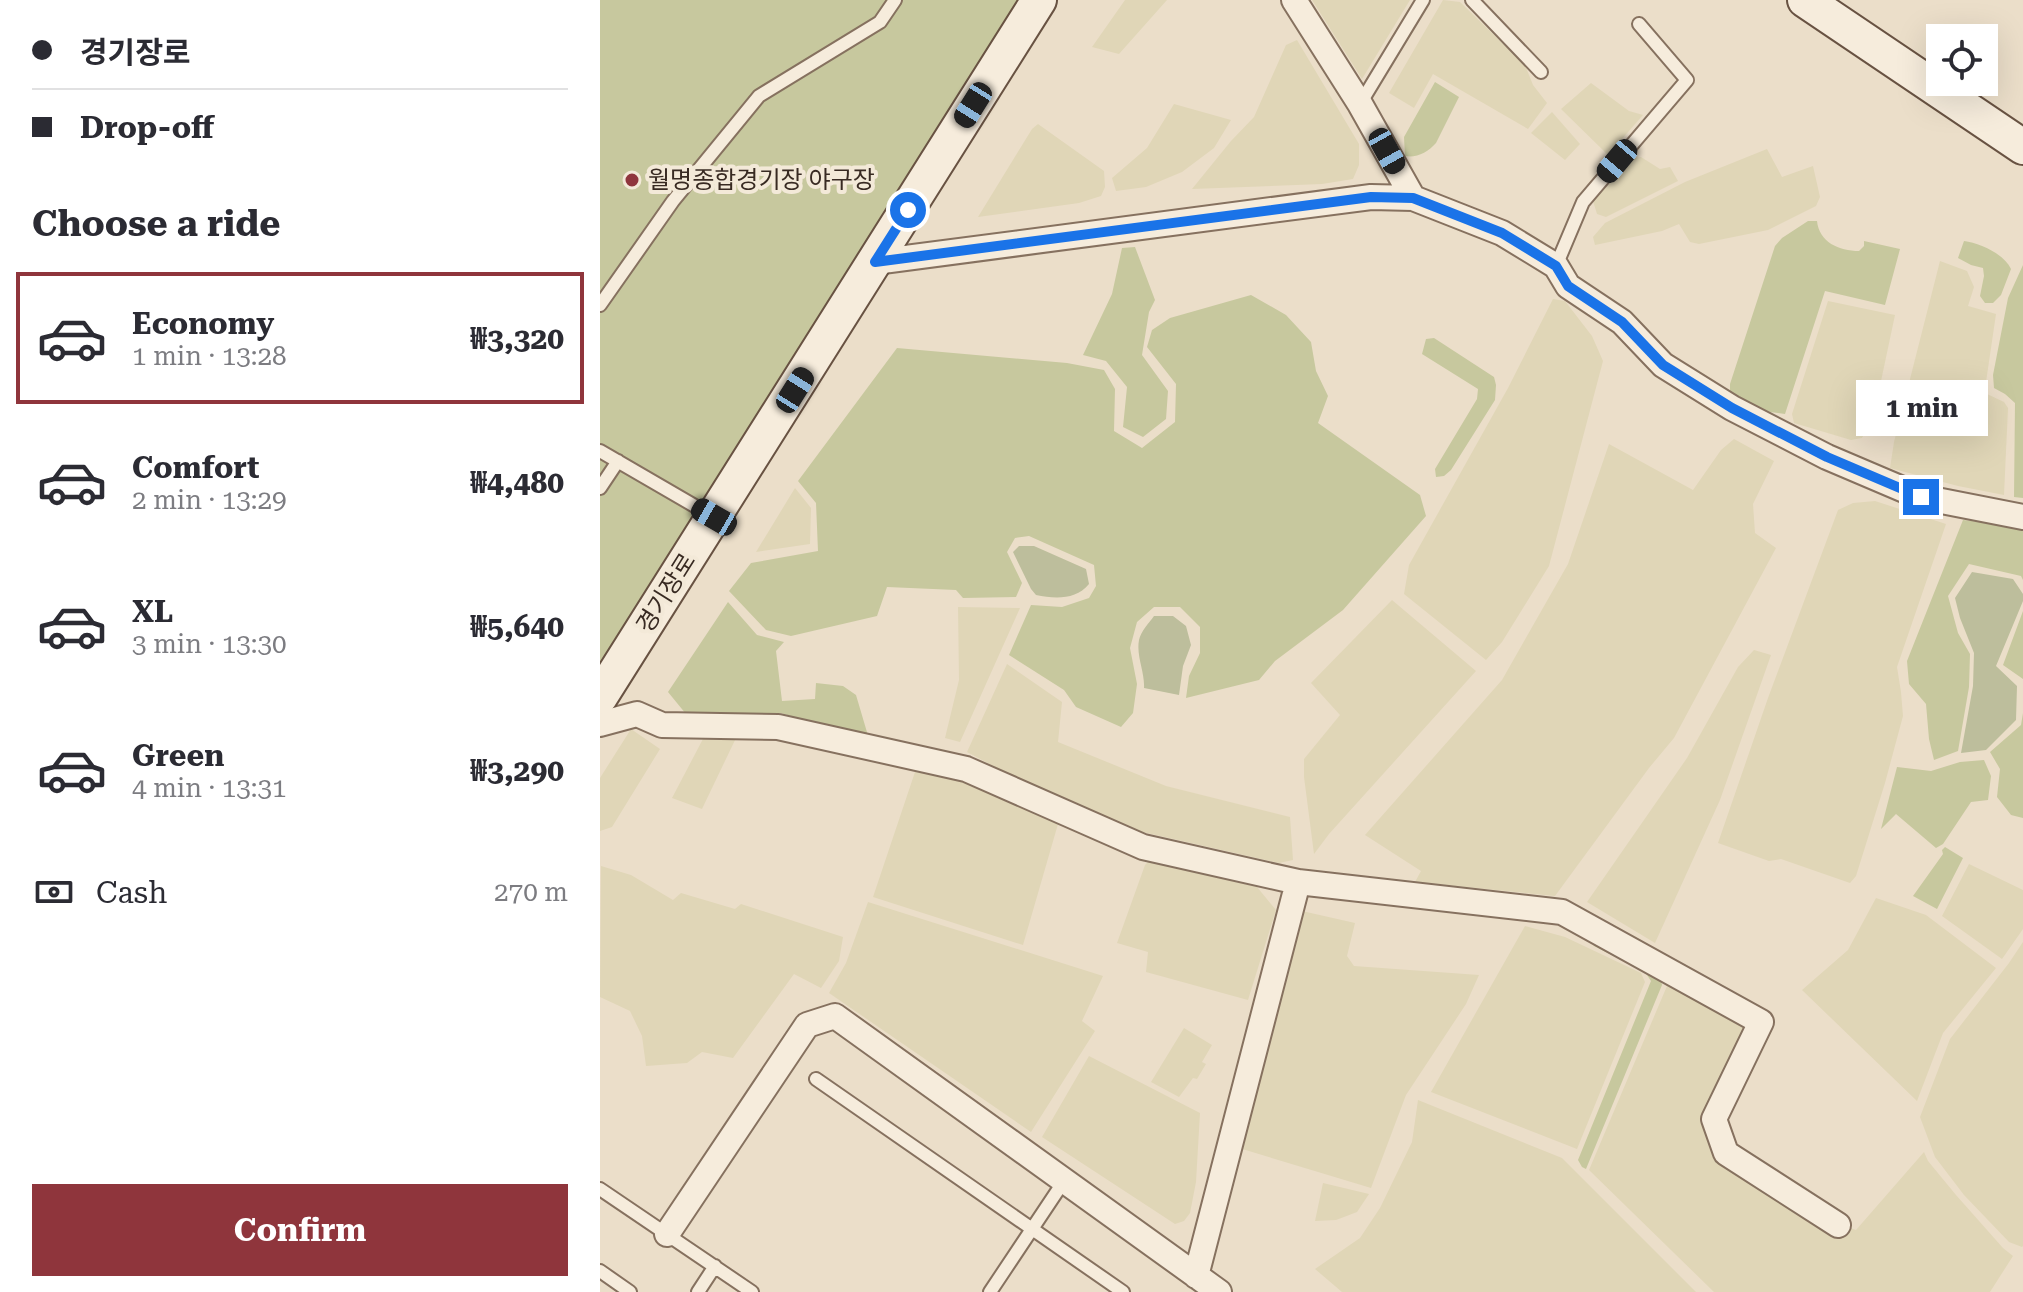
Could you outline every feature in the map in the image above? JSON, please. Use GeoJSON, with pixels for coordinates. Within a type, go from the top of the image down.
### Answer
{"type":"FeatureCollection","features":[{"type":"Feature","properties":{"kind":"street","name":"경기장로"},"geometry":{"type":"LineString","coordinates":[[600,697],[1039,0]]}},
{"type":"Feature","properties":{"kind":"street"},"geometry":{"type":"LineString","coordinates":[[1294,0],[1360,104],[1413,198]]}},
{"type":"Feature","properties":{"kind":"street"},"geometry":{"type":"LineString","coordinates":[[1805,0],[2023,147]]}},
{"type":"Feature","properties":{"kind":"street"},"geometry":{"type":"LineString","coordinates":[[875,262],[1371,197],[1413,198],[1502,233],[1556,266],[1568,286],[1622,322],[1663,365],[1732,408],[1827,457],[1921,497],[2023,517]]}},
{"type":"Feature","properties":{"kind":"street"},"geometry":{"type":"LineString","coordinates":[[600,724],[637,714],[662,725],[778,727],[966,769],[1143,847],[1298,882],[1562,912],[1761,1022],[1714,1119],[1726,1153],[1838,1225]]}},
{"type":"Feature","properties":{"kind":"street"},"geometry":{"type":"LineString","coordinates":[[1196,1276],[1298,882]]}},
{"type":"Feature","properties":{"kind":"street"},"geometry":{"type":"LineString","coordinates":[[667,1234],[807,1025],[835,1016],[1219,1292]]}},
{"type":"Feature","properties":{"kind":"lane"},"geometry":{"type":"LineString","coordinates":[[600,305],[673,201],[759,96],[880,22],[895,0]]}},
{"type":"Feature","properties":{"kind":"lane"},"geometry":{"type":"LineString","coordinates":[[1360,104],[1423,0]]}},
{"type":"Feature","properties":{"kind":"lane"},"geometry":{"type":"LineString","coordinates":[[1472,0],[1541,72]]}},
{"type":"Feature","properties":{"kind":"lane"},"geometry":{"type":"LineString","coordinates":[[1556,266],[1583,202],[1687,80],[1639,24]]}},
{"type":"Feature","properties":{"kind":"lane"},"geometry":{"type":"LineString","coordinates":[[600,451],[714,517]]}},
{"type":"Feature","properties":{"kind":"lane"},"geometry":{"type":"LineString","coordinates":[[600,488],[618,461]]}},
{"type":"Feature","properties":{"kind":"lane"},"geometry":{"type":"LineString","coordinates":[[816,1079],[1123,1292]]}},
{"type":"Feature","properties":{"kind":"lane"},"geometry":{"type":"LineString","coordinates":[[990,1292],[1064,1181]]}},
{"type":"Feature","properties":{"kind":"lane"},"geometry":{"type":"LineString","coordinates":[[600,1189],[752,1292]]}},
{"type":"Feature","properties":{"kind":"lane"},"geometry":{"type":"LineString","coordinates":[[698,1292],[715,1266]]}},
{"type":"Feature","properties":{"kind":"lane"},"geometry":{"type":"LineString","coordinates":[[600,1271],[630,1292]]}},
{"type":"Feature","properties":{"kind":"shaded area"},"geometry":{"type":"Polygon","coordinates":[[[1125,0],[1167,0],[1119,54],[1092,47],[1125,0]]]}},
{"type":"Feature","properties":{"kind":"shaded area"},"geometry":{"type":"Polygon","coordinates":[[[1312,0],[1410,0],[1362,79],[1312,0]]]}},
{"type":"Feature","properties":{"kind":"shaded area"},"geometry":{"type":"Polygon","coordinates":[[[1443,0],[1460,2],[1525,65],[1533,85],[1547,103],[1528,129],[1433,74],[1414,108],[1389,93],[1443,0]]]}},
{"type":"Feature","properties":{"kind":"shaded area"},"geometry":{"type":"Polygon","coordinates":[[[1297,40],[1359,144],[1359,165],[1353,179],[1322,184],[1192,189],[1254,117],[1286,45],[1297,40]]]}},
{"type":"Feature","properties":{"kind":"shaded area"},"geometry":{"type":"Polygon","coordinates":[[[1591,83],[1629,111],[1643,115],[1608,155],[1561,109],[1591,83]]]}},
{"type":"Feature","properties":{"kind":"shaded area"},"geometry":{"type":"Polygon","coordinates":[[[1174,104],[1231,120],[1214,148],[1182,172],[1146,187],[1116,191],[1112,178],[1147,148],[1174,104]]]}},
{"type":"Feature","properties":{"kind":"shaded area"},"geometry":{"type":"Polygon","coordinates":[[[1552,112],[1580,144],[1565,160],[1531,133],[1552,112]]]}},
{"type":"Feature","properties":{"kind":"shaded area"},"geometry":{"type":"Polygon","coordinates":[[[1038,124],[1104,171],[1105,187],[1101,196],[1079,203],[978,217],[1032,129],[1038,124]]]}},
{"type":"Feature","properties":{"kind":"shaded area"},"geometry":{"type":"Polygon","coordinates":[[[1767,149],[1782,177],[1813,166],[1820,197],[1816,206],[1768,230],[1699,244],[1690,242],[1679,224],[1662,231],[1595,245],[1593,237],[1605,223],[1685,182],[1767,149]]]}},
{"type":"Feature","properties":{"kind":"shaded area"},"geometry":{"type":"Polygon","coordinates":[[[1641,157],[1660,169],[1670,167],[1678,181],[1606,217],[1597,214],[1593,201],[1634,158],[1641,157]]]}},
{"type":"Feature","properties":{"kind":"shaded area"},"geometry":{"type":"Polygon","coordinates":[[[1940,261],[1967,271],[1974,287],[1968,306],[1996,314],[1986,382],[1987,394],[2004,402],[2008,408],[2004,495],[1890,468],[1940,261]]]}},
{"type":"Feature","properties":{"kind":"shaded area"},"geometry":{"type":"Polygon","coordinates":[[[1553,299],[1565,301],[1592,336],[1603,361],[1549,566],[1502,642],[1486,660],[1404,594],[1409,565],[1508,388],[1553,299]]]}},
{"type":"Feature","properties":{"kind":"shaded area"},"geometry":{"type":"Polygon","coordinates":[[[1828,301],[1895,315],[1874,414],[1862,438],[1851,440],[1794,423],[1792,414],[1828,301]]]}},
{"type":"Feature","properties":{"kind":"shaded area"},"geometry":{"type":"Polygon","coordinates":[[[1734,439],[1774,461],[1753,504],[1755,533],[1776,548],[1674,738],[1555,896],[1415,882],[1421,871],[1365,835],[1502,680],[1568,564],[1609,444],[1693,490],[1721,450],[1734,439]]]}},
{"type":"Feature","properties":{"kind":"shaded area"},"geometry":{"type":"Polygon","coordinates":[[[795,488],[811,508],[810,544],[756,552],[795,488]]]}},
{"type":"Feature","properties":{"kind":"shaded area"},"geometry":{"type":"Polygon","coordinates":[[[1875,501],[1946,524],[1897,667],[1903,716],[1856,876],[1850,883],[1781,859],[1769,861],[1718,843],[1838,510],[1853,503],[1875,501]]]}},
{"type":"Feature","properties":{"kind":"shaded area"},"geometry":{"type":"Polygon","coordinates":[[[1392,600],[1476,671],[1314,854],[1304,759],[1340,715],[1311,683],[1392,600]]]}},
{"type":"Feature","properties":{"kind":"shaded area"},"geometry":{"type":"Polygon","coordinates":[[[958,607],[1020,608],[960,742],[945,738],[959,680],[958,607]]]}},
{"type":"Feature","properties":{"kind":"shaded area"},"geometry":{"type":"Polygon","coordinates":[[[1754,650],[1771,655],[1720,800],[1655,943],[1587,902],[1687,758],[1738,667],[1754,650]]]}},
{"type":"Feature","properties":{"kind":"shaded area"},"geometry":{"type":"Polygon","coordinates":[[[1007,664],[1062,702],[1058,742],[1166,786],[1290,817],[1293,860],[1279,863],[1138,831],[1044,793],[967,752],[1007,664]]]}},
{"type":"Feature","properties":{"kind":"shaded area"},"geometry":{"type":"Polygon","coordinates":[[[631,729],[660,749],[612,827],[600,831],[600,778],[631,729]]]}},
{"type":"Feature","properties":{"kind":"shaded area"},"geometry":{"type":"Polygon","coordinates":[[[704,737],[736,738],[702,809],[672,798],[704,737]]]}},
{"type":"Feature","properties":{"kind":"shaded area"},"geometry":{"type":"Polygon","coordinates":[[[915,772],[970,779],[1058,824],[1023,945],[873,897],[915,772]]]}},
{"type":"Feature","properties":{"kind":"shaded area"},"geometry":{"type":"Polygon","coordinates":[[[1149,861],[1257,887],[1276,910],[1248,1000],[1146,972],[1148,952],[1117,943],[1149,861]]]}},
{"type":"Feature","properties":{"kind":"shaded area"},"geometry":{"type":"Polygon","coordinates":[[[1969,864],[2023,890],[2023,929],[2002,959],[1942,916],[1969,864]]]}},
{"type":"Feature","properties":{"kind":"shaded area"},"geometry":{"type":"Polygon","coordinates":[[[601,866],[631,875],[673,900],[681,893],[735,909],[741,904],[843,937],[839,961],[821,988],[794,974],[733,1058],[702,1052],[687,1063],[646,1066],[642,1036],[630,1011],[600,997],[601,866]]]}},
{"type":"Feature","properties":{"kind":"shaded area"},"geometry":{"type":"Polygon","coordinates":[[[1876,898],[1926,915],[1996,968],[1943,1033],[1917,1101],[1802,990],[1848,950],[1876,898]]]}},
{"type":"Feature","properties":{"kind":"shaded area"},"geometry":{"type":"Polygon","coordinates":[[[868,902],[1103,976],[1082,1021],[1095,1031],[1031,1132],[829,993],[846,963],[868,902]]]}},
{"type":"Feature","properties":{"kind":"shaded area"},"geometry":{"type":"Polygon","coordinates":[[[1302,911],[1355,923],[1347,956],[1354,966],[1479,975],[1466,1004],[1406,1095],[1371,1188],[1239,1148],[1302,911]]]}},
{"type":"Feature","properties":{"kind":"shaded area"},"geometry":{"type":"Polygon","coordinates":[[[1525,926],[1565,937],[1641,973],[1645,982],[1577,1149],[1431,1092],[1525,926]]]}},
{"type":"Feature","properties":{"kind":"shaded area"},"geometry":{"type":"Polygon","coordinates":[[[2023,942],[2022,1247],[2009,1242],[1964,1195],[1935,1157],[1920,1117],[1950,1039],[2023,942]]]}},
{"type":"Feature","properties":{"kind":"shaded area"},"geometry":{"type":"Polygon","coordinates":[[[1667,986],[1684,989],[1751,1026],[1708,1115],[1720,1157],[1842,1232],[1850,1228],[1856,1230],[1924,1152],[1956,1195],[2013,1256],[1990,1292],[1714,1292],[1589,1170],[1667,986]]]}},
{"type":"Feature","properties":{"kind":"shaded area"},"geometry":{"type":"Polygon","coordinates":[[[1184,1028],[1212,1045],[1197,1079],[1193,1078],[1179,1097],[1151,1082],[1184,1028]]]}},
{"type":"Feature","properties":{"kind":"shaded area"},"geometry":{"type":"Polygon","coordinates":[[[1089,1056],[1200,1113],[1196,1182],[1190,1213],[1184,1221],[1175,1224],[1042,1137],[1089,1056]]]}},
{"type":"Feature","properties":{"kind":"shaded area"},"geometry":{"type":"Polygon","coordinates":[[[1418,1100],[1562,1158],[1696,1292],[1342,1292],[1315,1269],[1360,1238],[1380,1208],[1412,1142],[1418,1100]]]}},
{"type":"Feature","properties":{"kind":"shaded area"},"geometry":{"type":"Polygon","coordinates":[[[1323,1183],[1369,1194],[1357,1212],[1336,1220],[1315,1221],[1323,1183]]]}},
{"type":"Feature","properties":{"kind":"green space"},"geometry":{"type":"Polygon","coordinates":[[[600,0],[1039,0],[600,697],[600,0]]]}},
{"type":"Feature","properties":{"kind":"green space"},"geometry":{"type":"Polygon","coordinates":[[[1435,82],[1459,97],[1436,143],[1422,154],[1405,156],[1404,137],[1435,82]]]}},
{"type":"Feature","properties":{"kind":"green space"},"geometry":{"type":"Polygon","coordinates":[[[1808,221],[1817,221],[1826,240],[1844,249],[1859,251],[1864,241],[1900,249],[1885,305],[1825,291],[1785,414],[1770,412],[1730,395],[1730,384],[1775,246],[1808,221]]]}},
{"type":"Feature","properties":{"kind":"green space"},"geometry":{"type":"Polygon","coordinates":[[[1964,241],[1991,250],[2011,269],[2001,295],[1993,303],[1985,303],[1980,296],[1983,268],[1958,258],[1964,241]]]}},
{"type":"Feature","properties":{"kind":"green space"},"geometry":{"type":"Polygon","coordinates":[[[1135,247],[1155,300],[1149,312],[1142,355],[1168,391],[1166,419],[1143,437],[1123,427],[1127,387],[1106,361],[1083,355],[1112,294],[1122,248],[1135,247]]]}},
{"type":"Feature","properties":{"kind":"green space"},"geometry":{"type":"Polygon","coordinates":[[[2023,265],[2023,498],[2014,497],[2015,403],[1994,388],[1993,375],[2008,298],[2023,265]]]}},
{"type":"Feature","properties":{"kind":"green space"},"geometry":{"type":"Polygon","coordinates":[[[1251,295],[1286,315],[1311,342],[1316,371],[1328,396],[1318,423],[1420,495],[1426,516],[1343,610],[1275,661],[1259,680],[1186,698],[1189,676],[1200,653],[1200,627],[1180,607],[1154,607],[1137,622],[1130,648],[1137,684],[1133,713],[1121,727],[1076,707],[1064,690],[1009,655],[1031,605],[1062,607],[1089,598],[1096,586],[1094,565],[1029,536],[1015,538],[1007,552],[1022,583],[1016,597],[963,598],[956,590],[887,587],[877,616],[791,636],[766,630],[729,591],[751,563],[818,551],[816,503],[798,481],[897,348],[1067,363],[1104,370],[1115,389],[1114,431],[1142,448],[1175,422],[1176,384],[1147,347],[1152,330],[1170,318],[1251,295]]]}},
{"type":"Feature","properties":{"kind":"green space"},"geometry":{"type":"Polygon","coordinates":[[[1434,338],[1494,377],[1496,385],[1495,400],[1451,470],[1444,476],[1436,477],[1435,469],[1477,399],[1478,389],[1422,354],[1426,339],[1434,338]]]}},
{"type":"Feature","properties":{"kind":"green space"},"geometry":{"type":"Polygon","coordinates":[[[1963,520],[2023,527],[2023,580],[2021,576],[1969,564],[1948,596],[1958,633],[1970,654],[1969,687],[1958,751],[1934,760],[1926,704],[1909,684],[1907,661],[1963,520]]]}},
{"type":"Feature","properties":{"kind":"green space"},"geometry":{"type":"Polygon","coordinates":[[[1019,546],[1034,546],[1086,569],[1089,584],[1078,593],[1065,597],[1036,595],[1013,552],[1019,546]]]}},
{"type":"Feature","properties":{"kind":"green space"},"geometry":{"type":"Polygon","coordinates":[[[1972,572],[2013,579],[2023,594],[2023,601],[1996,666],[2017,686],[2016,720],[1986,750],[1961,753],[1973,686],[1974,653],[1955,598],[1972,572]]]}},
{"type":"Feature","properties":{"kind":"green space"},"geometry":{"type":"Polygon","coordinates":[[[728,602],[757,635],[784,642],[776,651],[782,701],[815,699],[816,683],[843,686],[856,695],[869,739],[781,713],[686,714],[668,692],[728,602]]]}},
{"type":"Feature","properties":{"kind":"green space"},"geometry":{"type":"Polygon","coordinates":[[[2023,611],[2023,679],[2003,665],[2023,611]]]}},
{"type":"Feature","properties":{"kind":"green space"},"geometry":{"type":"Polygon","coordinates":[[[1154,616],[1173,616],[1186,626],[1191,645],[1183,666],[1179,695],[1144,688],[1139,640],[1154,616]]]}},
{"type":"Feature","properties":{"kind":"green space"},"geometry":{"type":"Polygon","coordinates":[[[2023,713],[2023,818],[2011,815],[1997,797],[2000,769],[1990,752],[2021,725],[2023,713]]]}},
{"type":"Feature","properties":{"kind":"green space"},"geometry":{"type":"Polygon","coordinates":[[[1984,760],[1991,776],[1988,800],[1971,802],[1943,844],[1936,848],[1896,814],[1881,829],[1897,767],[1931,771],[1960,762],[1984,760]]]}},
{"type":"Feature","properties":{"kind":"green space"},"geometry":{"type":"Polygon","coordinates":[[[1945,847],[1963,858],[1937,909],[1913,896],[1945,847]]]}},
{"type":"Feature","properties":{"kind":"green space"},"geometry":{"type":"Polygon","coordinates":[[[1591,940],[1661,980],[1662,985],[1586,1169],[1578,1160],[1651,981],[1645,972],[1594,946],[1591,940]]]}},
{"type":"Feature","properties":{"kind":"place","name":"월명종합경기장 야구장"},"geometry":{"type":"Point","coordinates":[632,180]}},
{"type":"Feature","properties":{"kind":"route"},"geometry":{"type":"LineString","coordinates":[[908,210],[875,262],[1371,197],[1413,198],[1502,233],[1556,266],[1568,286],[1622,322],[1663,365],[1732,408],[1827,457],[1921,497]]}}]}
